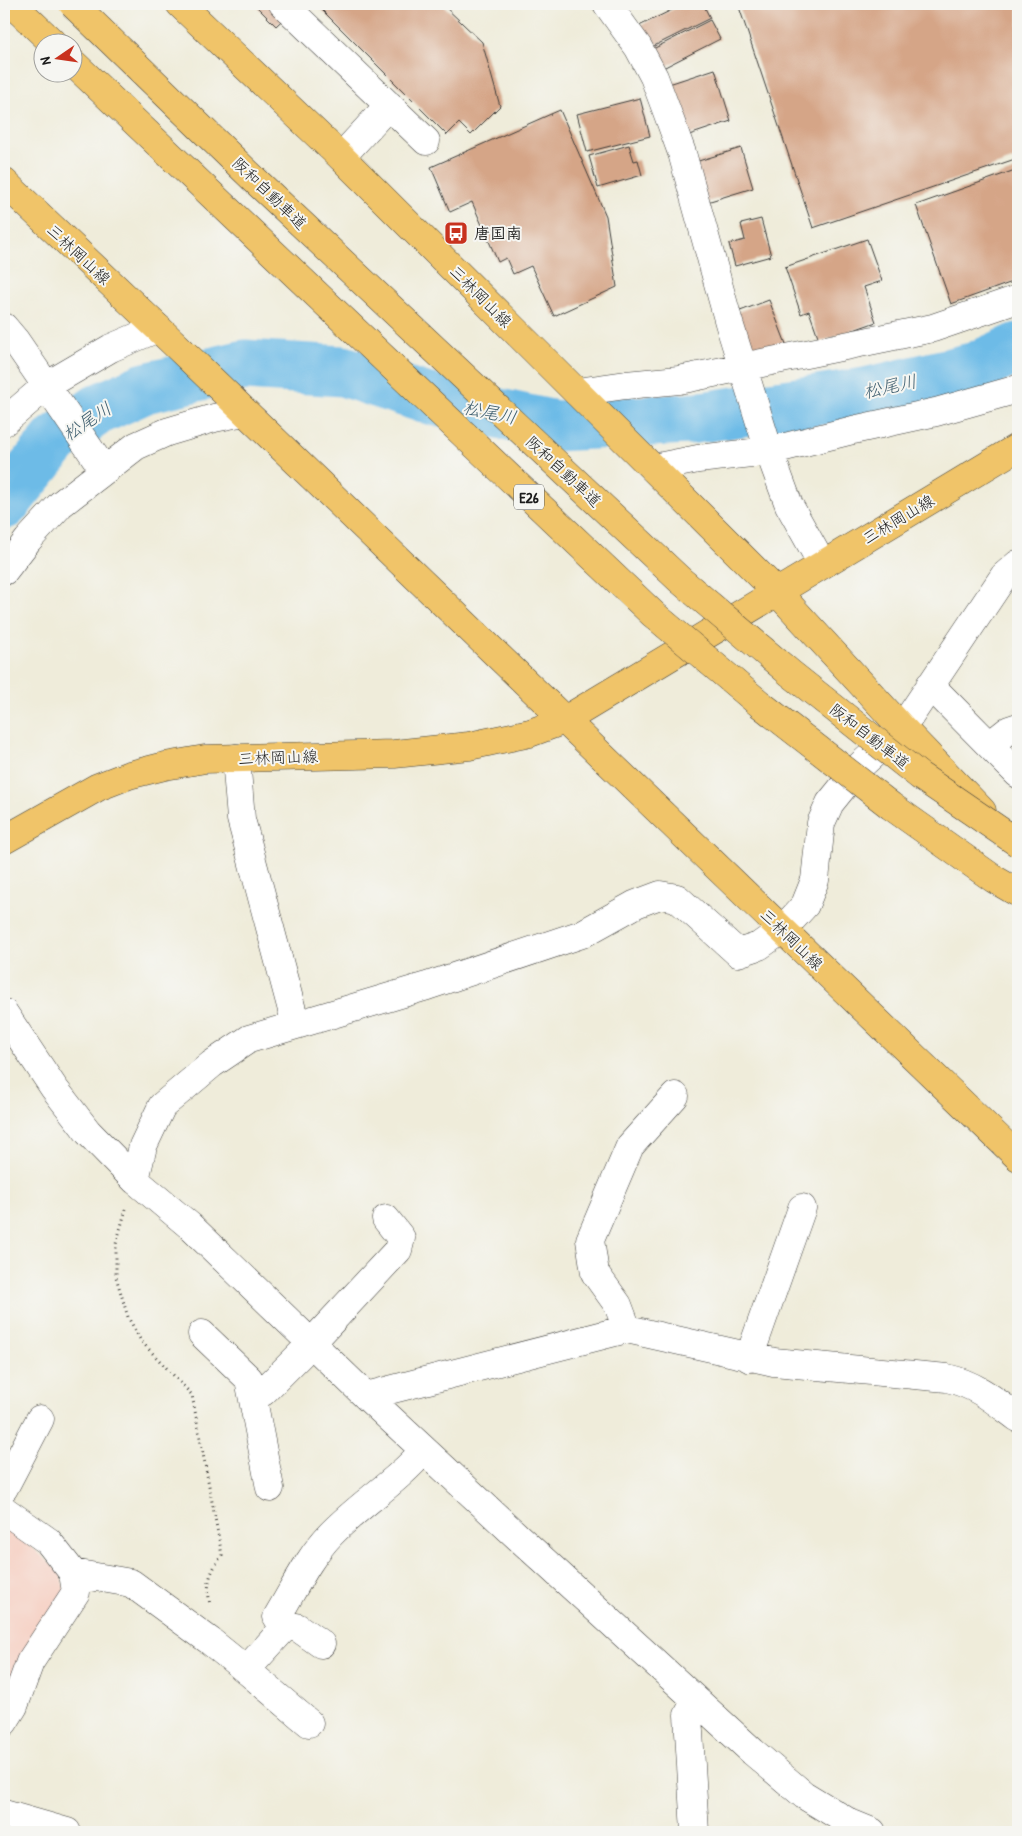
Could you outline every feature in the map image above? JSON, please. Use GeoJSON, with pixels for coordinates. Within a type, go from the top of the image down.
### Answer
{"type":"FeatureCollection","features":[{"type":"Feature","properties":{"kind":"main road"},"geometry":{"type":"LineString","coordinates":[[12,4],[41,32]]}},
{"type":"Feature","properties":{"kind":"main road","name":"阪和自動車道"},"geometry":{"type":"LineString","coordinates":[[73,4],[259,184],[680,580],[790,673],[920,776],[1018,843]]}},
{"type":"Feature","properties":{"kind":"main road","name":"三林岡山線"},"geometry":{"type":"LineString","coordinates":[[180,4],[341,157],[778,592],[902,728],[1018,848]]}},
{"type":"Feature","properties":{"kind":"main road","name":"E26"},"geometry":{"type":"LineString","coordinates":[[82,72],[653,614],[760,704],[891,806],[994,879],[1018,893]]}},
{"type":"Feature","properties":{"kind":"main road","name":"三林岡山線"},"geometry":{"type":"LineString","coordinates":[[4,182],[1018,1157]]}},
{"type":"Feature","properties":{"kind":"main road","name":"三林岡山線"},"geometry":{"type":"LineString","coordinates":[[4,840],[98,786],[129,775],[165,766],[205,759],[394,754],[469,746],[530,733],[565,720],[1018,446]]}},
{"type":"Feature","properties":{"kind":"street"},"geometry":{"type":"LineString","coordinates":[[283,4],[426,141]]}},
{"type":"Feature","properties":{"kind":"street"},"geometry":{"type":"LineString","coordinates":[[607,4],[638,47],[654,77],[684,161],[729,323],[767,444],[789,504],[822,564]]}},
{"type":"Feature","properties":{"kind":"street"},"geometry":{"type":"LineString","coordinates":[[341,157],[389,105]]}},
{"type":"Feature","properties":{"kind":"street"},"geometry":{"type":"LineString","coordinates":[[582,397],[626,385],[745,374],[933,328],[1018,300]]}},
{"type":"Feature","properties":{"kind":"street"},"geometry":{"type":"LineString","coordinates":[[4,327],[15,340],[104,470]]}},
{"type":"Feature","properties":{"kind":"street"},"geometry":{"type":"LineString","coordinates":[[4,422],[46,386],[111,348],[158,328]]}},
{"type":"Feature","properties":{"kind":"street"},"geometry":{"type":"LineString","coordinates":[[647,462],[698,459],[767,444],[853,430],[936,412],[1018,389]]}},
{"type":"Feature","properties":{"kind":"street"},"geometry":{"type":"LineString","coordinates":[[4,571],[28,540],[61,504],[136,446],[167,432],[214,418],[244,412]]}},
{"type":"Feature","properties":{"kind":"street"},"geometry":{"type":"LineString","coordinates":[[135,1180],[143,1146],[162,1106],[212,1064],[249,1039],[427,986],[582,934],[636,904],[660,896],[677,898],[738,953],[759,946],[783,929],[805,905],[815,880],[821,823],[830,803],[860,766],[902,728],[1004,576],[1018,564]]}},
{"type":"Feature","properties":{"kind":"street"},"geometry":{"type":"LineString","coordinates":[[930,685],[1018,774]]}},
{"type":"Feature","properties":{"kind":"street"},"geometry":{"type":"LineString","coordinates":[[990,745],[1008,730],[1018,727]]}},
{"type":"Feature","properties":{"kind":"street"},"geometry":{"type":"LineString","coordinates":[[236,758],[241,819],[296,1025]]}},
{"type":"Feature","properties":{"kind":"street"},"geometry":{"type":"LineString","coordinates":[[4,1014],[54,1088],[82,1124],[135,1180],[190,1226],[366,1396],[753,1752],[804,1795],[850,1823],[872,1832]]}},
{"type":"Feature","properties":{"kind":"street"},"geometry":{"type":"LineString","coordinates":[[627,1329],[618,1305],[595,1273],[590,1240],[630,1146],[676,1096]]}},
{"type":"Feature","properties":{"kind":"street"},"geometry":{"type":"LineString","coordinates":[[749,1358],[802,1208]]}},
{"type":"Feature","properties":{"kind":"street"},"geometry":{"type":"LineString","coordinates":[[252,1393],[262,1392],[301,1354],[398,1250],[401,1238],[386,1220]]}},
{"type":"Feature","properties":{"kind":"street"},"geometry":{"type":"LineString","coordinates":[[366,1396],[627,1329],[749,1358],[774,1362],[947,1378],[965,1382],[985,1393],[1018,1418]]}},
{"type":"Feature","properties":{"kind":"street"},"geometry":{"type":"LineString","coordinates":[[202,1334],[249,1379],[270,1488]]}},
{"type":"Feature","properties":{"kind":"street"},"geometry":{"type":"LineString","coordinates":[[4,1488],[40,1419]]}},
{"type":"Feature","properties":{"kind":"street"},"geometry":{"type":"LineString","coordinates":[[285,1627],[278,1618],[308,1563],[331,1534],[411,1465],[424,1450]]}},
{"type":"Feature","properties":{"kind":"street"},"geometry":{"type":"LineString","coordinates":[[4,1510],[48,1541],[73,1573],[76,1592],[30,1662],[14,1706],[4,1722]]}},
{"type":"Feature","properties":{"kind":"street"},"geometry":{"type":"LineString","coordinates":[[73,1573],[131,1583],[210,1641],[309,1724]]}},
{"type":"Feature","properties":{"kind":"street"},"geometry":{"type":"LineString","coordinates":[[246,1670],[285,1627],[297,1627],[321,1644]]}},
{"type":"Feature","properties":{"kind":"street"},"geometry":{"type":"LineString","coordinates":[[695,1832],[688,1715],[696,1700]]}},
{"type":"Feature","properties":{"kind":"street"},"geometry":{"type":"LineString","coordinates":[[4,1814],[67,1832]]}},
{"type":"Feature","properties":{"kind":"path"},"geometry":{"type":"LineString","coordinates":[[135,1180],[116,1244],[116,1277],[128,1317],[141,1341],[192,1395],[222,1555],[213,1568],[207,1588],[211,1612],[219,1626],[210,1641]]}},
{"type":"Feature","properties":{"kind":"shaded area"},"geometry":{"type":"Polygon","coordinates":[[[4,1522],[60,1572],[65,1591],[4,1707],[4,1522]]]}},
{"type":"Feature","properties":{"kind":"building"},"geometry":{"type":"Polygon","coordinates":[[[254,4],[299,4],[276,26],[254,4]]]}},
{"type":"Feature","properties":{"kind":"building"},"geometry":{"type":"Polygon","coordinates":[[[320,4],[442,4],[482,42],[500,106],[471,135],[459,123],[447,135],[318,6],[320,4]]]}},
{"type":"Feature","properties":{"kind":"building"},"geometry":{"type":"Polygon","coordinates":[[[684,4],[703,4],[710,18],[648,49],[637,27],[684,4]]]}},
{"type":"Feature","properties":{"kind":"building"},"geometry":{"type":"Polygon","coordinates":[[[749,4],[1018,4],[1018,158],[813,228],[739,7],[749,4]]]}},
{"type":"Feature","properties":{"kind":"building"},"geometry":{"type":"Polygon","coordinates":[[[710,20],[720,39],[663,68],[653,49],[710,20]]]}},
{"type":"Feature","properties":{"kind":"building"},"geometry":{"type":"Polygon","coordinates":[[[715,69],[731,121],[686,136],[669,84],[715,69]]]}},
{"type":"Feature","properties":{"kind":"building"},"geometry":{"type":"Polygon","coordinates":[[[640,98],[650,136],[587,152],[577,114],[640,98]]]}},
{"type":"Feature","properties":{"kind":"building"},"geometry":{"type":"Polygon","coordinates":[[[560,110],[606,216],[617,287],[554,316],[531,266],[513,274],[506,258],[498,262],[472,202],[450,212],[431,167],[560,110]]]}},
{"type":"Feature","properties":{"kind":"building"},"geometry":{"type":"Polygon","coordinates":[[[629,145],[634,161],[638,160],[642,175],[598,188],[589,156],[629,145]]]}},
{"type":"Feature","properties":{"kind":"building"},"geometry":{"type":"Polygon","coordinates":[[[741,148],[753,188],[707,202],[695,162],[741,148]]]}},
{"type":"Feature","properties":{"kind":"building"},"geometry":{"type":"Polygon","coordinates":[[[1018,169],[1018,280],[951,304],[916,205],[1018,169]]]}},
{"type":"Feature","properties":{"kind":"building"},"geometry":{"type":"Polygon","coordinates":[[[761,219],[771,256],[735,266],[729,244],[745,240],[741,224],[761,219]]]}},
{"type":"Feature","properties":{"kind":"building"},"geometry":{"type":"Polygon","coordinates":[[[867,239],[882,281],[864,287],[876,322],[820,342],[809,311],[801,314],[785,267],[867,239]]]}},
{"type":"Feature","properties":{"kind":"building"},"geometry":{"type":"Polygon","coordinates":[[[769,300],[786,344],[751,357],[735,313],[769,300]]]}},
{"type":"Feature","properties":{"kind":"waterway","name":"松尾川"},"geometry":{"type":"LineString","coordinates":[[4,504],[56,440],[97,410],[145,388],[245,365],[343,371],[425,398],[555,426],[688,419],[865,393],[976,367],[1018,348]]}},
{"type":"Feature","properties":{"kind":"place","name":"唐国南"},"geometry":{"type":"Point","coordinates":[456,233]}}]}
